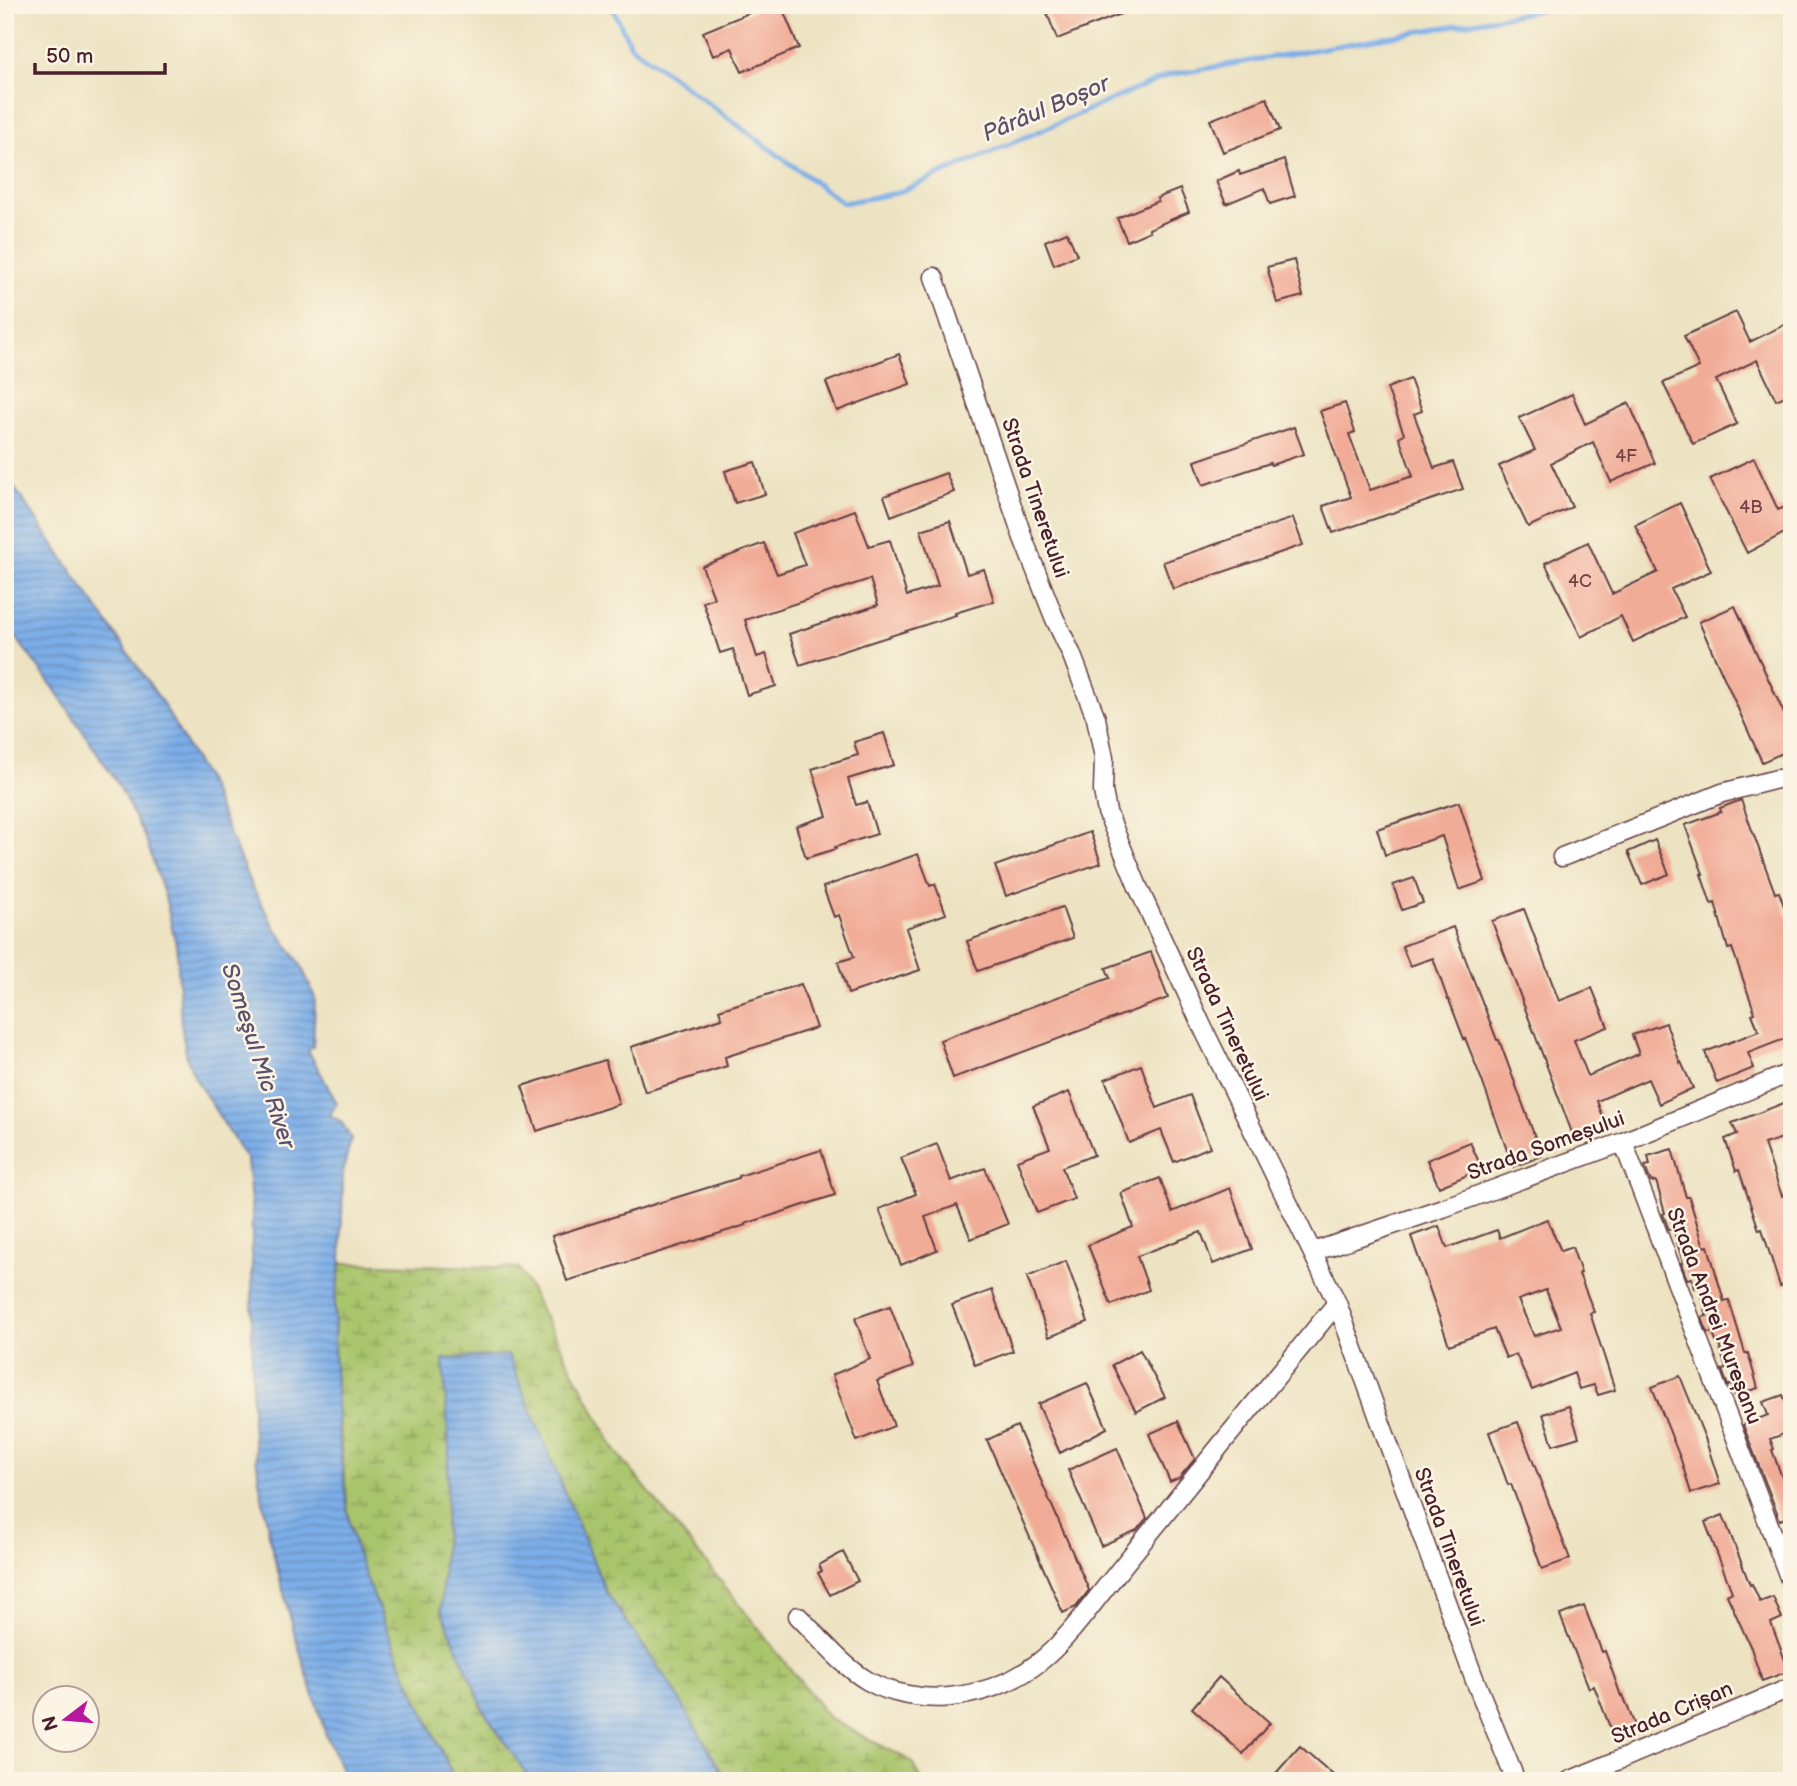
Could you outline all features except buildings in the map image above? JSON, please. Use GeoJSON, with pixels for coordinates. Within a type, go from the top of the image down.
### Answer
{"type":"FeatureCollection","features":[{"type":"Feature","properties":{"kind":"street","name":"Strada Tineretului"},"geometry":{"type":"LineString","coordinates":[[934,277],[1016,518],[1096,718],[1104,758],[1103,791],[1107,812],[1201,1024],[1337,1303],[1469,1666],[1516,1781]]}},
{"type":"Feature","properties":{"kind":"street"},"geometry":{"type":"LineString","coordinates":[[1562,857],[1723,793],[1777,779],[1792,779]]}},
{"type":"Feature","properties":{"kind":"street","name":"Strada Someșului"},"geometry":{"type":"LineString","coordinates":[[1313,1252],[1623,1142],[1792,1072]]}},
{"type":"Feature","properties":{"kind":"street","name":"Strada Andrei Mureșanu"},"geometry":{"type":"LineString","coordinates":[[1623,1142],[1792,1585]]}},
{"type":"Feature","properties":{"kind":"street"},"geometry":{"type":"LineString","coordinates":[[798,1616],[850,1668],[870,1682],[920,1697],[959,1696],[1013,1679],[1032,1669],[1069,1636],[1337,1303]]}},
{"type":"Feature","properties":{"kind":"street","name":"Strada Crișan"},"geometry":{"type":"LineString","coordinates":[[1569,1781],[1792,1687]]}},
{"type":"Feature","properties":{"kind":"green space"},"geometry":{"type":"Polygon","coordinates":[[[341,1263],[519,1268],[615,1450],[830,1719],[913,1762],[922,1781],[455,1781],[397,1654],[359,1560],[349,1522],[336,1398],[334,1348],[335,1302],[341,1263]]]}},
{"type":"Feature","properties":{"kind":"water","name":"Someşul Mic River"},"geometry":{"type":"Polygon","coordinates":[[[5,474],[162,702],[209,785],[250,883],[274,926],[301,965],[315,998],[313,1047],[308,1050],[337,1103],[330,1115],[342,1123],[351,1139],[343,1171],[341,1263],[335,1302],[334,1348],[339,1441],[349,1522],[359,1560],[397,1654],[455,1781],[346,1781],[326,1735],[296,1639],[271,1545],[259,1480],[252,1424],[252,1212],[247,1160],[195,1078],[187,1058],[181,1024],[177,949],[165,897],[146,840],[118,784],[53,687],[5,623],[5,474]]]}},
{"type":"Feature","properties":{"kind":"water"},"geometry":{"type":"Polygon","coordinates":[[[508,1355],[606,1592],[674,1690],[727,1781],[531,1781],[485,1713],[441,1610],[449,1450],[443,1359],[508,1355]]]}},
{"type":"Feature","properties":{"kind":"waterway","name":"Pârâul Boșor"},"geometry":{"type":"LineString","coordinates":[[611,5],[631,46],[843,203],[897,193],[1169,75],[1571,5]]}}]}
